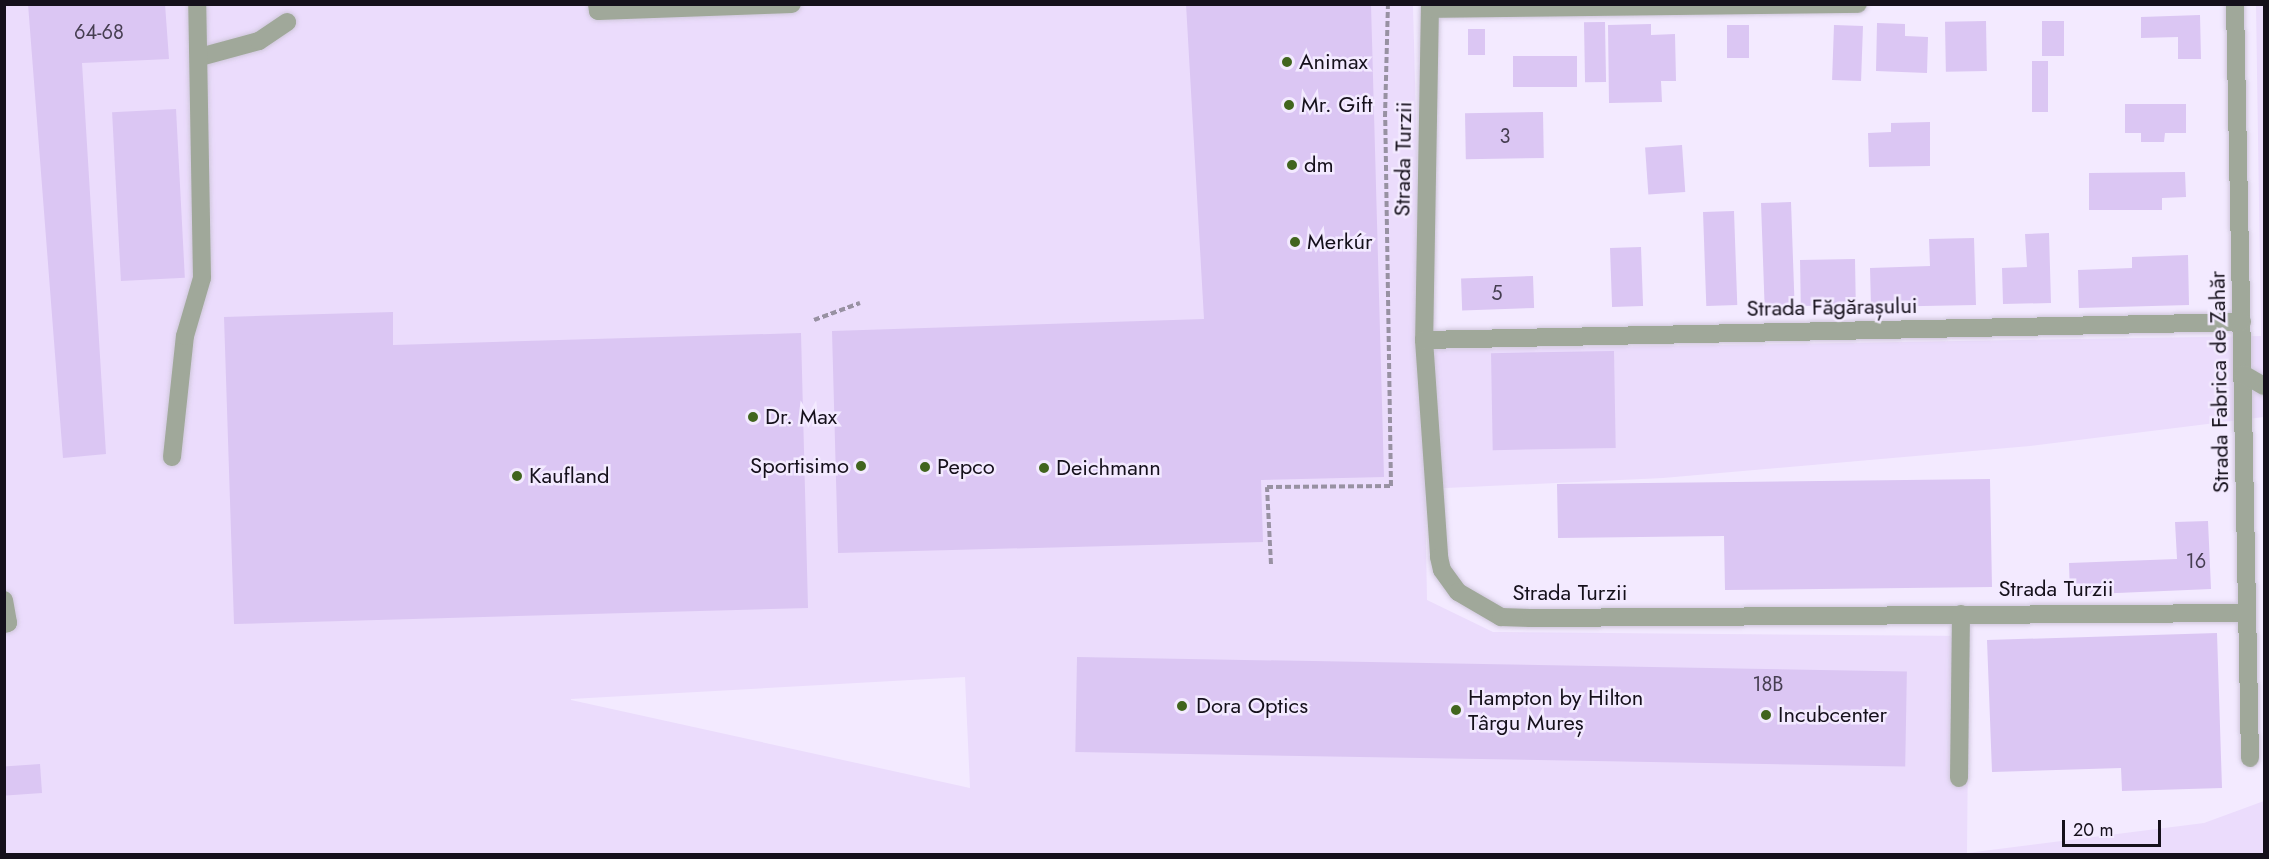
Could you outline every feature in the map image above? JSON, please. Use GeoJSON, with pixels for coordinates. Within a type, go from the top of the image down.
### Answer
{"type":"FeatureCollection","features":[{"type":"Feature","properties":{"kind":"street"},"geometry":{"type":"LineString","coordinates":[[172,457],[185,336],[202,278],[200,57],[197,4]]}},
{"type":"Feature","properties":{"kind":"street"},"geometry":{"type":"LineString","coordinates":[[597,4],[598,11],[792,4]]}},
{"type":"Feature","properties":{"kind":"street"},"geometry":{"type":"LineString","coordinates":[[1430,7],[1858,4]]}},
{"type":"Feature","properties":{"kind":"street","name":"Strada Fabrica de Zahăr"},"geometry":{"type":"LineString","coordinates":[[2235,4],[2250,758]]}},
{"type":"Feature","properties":{"kind":"street","name":"Strada Turzii"},"geometry":{"type":"LineString","coordinates":[[1430,7],[1424,340],[1431,474],[1442,570],[1458,592],[1480,608],[1501,617],[1530,618],[2247,614]]}},
{"type":"Feature","properties":{"kind":"street"},"geometry":{"type":"LineString","coordinates":[[200,57],[259,41],[287,22]]}},
{"type":"Feature","properties":{"kind":"street","name":"Strada Făgărașului"},"geometry":{"type":"LineString","coordinates":[[1424,340],[2242,322]]}},
{"type":"Feature","properties":{"kind":"street"},"geometry":{"type":"LineString","coordinates":[[2243,374],[2265,386]]}},
{"type":"Feature","properties":{"kind":"street"},"geometry":{"type":"LineString","coordinates":[[4,600],[8,623],[4,624]]}},
{"type":"Feature","properties":{"kind":"street"},"geometry":{"type":"LineString","coordinates":[[1959,778],[1961,614]]}},
{"type":"Feature","properties":{"kind":"path"},"geometry":{"type":"LineString","coordinates":[[1271,564],[1267,487],[1391,486],[1385,117],[1388,4]]}},
{"type":"Feature","properties":{"kind":"path"},"geometry":{"type":"LineString","coordinates":[[814,320],[860,303]]}},
{"type":"Feature","properties":{"kind":"shaded area"},"geometry":{"type":"Polygon","coordinates":[[[5,5],[1413,5],[1422,350],[2261,336],[2256,5],[2264,5],[2264,417],[2030,446],[1663,478],[1425,489],[1427,600],[1493,632],[1969,636],[1967,853],[2204,823],[2264,801],[2264,854],[5,854],[5,5]],[[965,677],[571,699],[571,700],[970,788],[965,677]]]}},
{"type":"Feature","properties":{"kind":"building"},"geometry":{"type":"Polygon","coordinates":[[[28,4],[165,4],[169,59],[82,63],[106,454],[63,458],[28,4]]]}},
{"type":"Feature","properties":{"kind":"building"},"geometry":{"type":"Polygon","coordinates":[[[1186,4],[1371,4],[1384,477],[1261,480],[1263,542],[838,553],[832,331],[1204,319],[1186,4]]]}},
{"type":"Feature","properties":{"kind":"building"},"geometry":{"type":"Polygon","coordinates":[[[2200,15],[2201,59],[2178,59],[2178,37],[2141,38],[2141,17],[2200,15]]]}},
{"type":"Feature","properties":{"kind":"building"},"geometry":{"type":"Polygon","coordinates":[[[1986,21],[1987,71],[1946,72],[1945,22],[1986,21]]]}},
{"type":"Feature","properties":{"kind":"building"},"geometry":{"type":"Polygon","coordinates":[[[2042,21],[2064,21],[2064,56],[2042,56],[2042,21]]]}},
{"type":"Feature","properties":{"kind":"building"},"geometry":{"type":"Polygon","coordinates":[[[1584,22],[1605,22],[1606,82],[1585,82],[1584,22]]]}},
{"type":"Feature","properties":{"kind":"building"},"geometry":{"type":"Polygon","coordinates":[[[1877,23],[1905,24],[1905,36],[1928,37],[1927,73],[1876,71],[1877,23]]]}},
{"type":"Feature","properties":{"kind":"building"},"geometry":{"type":"Polygon","coordinates":[[[1651,24],[1651,35],[1675,34],[1676,81],[1661,81],[1662,102],[1609,103],[1608,25],[1651,24]]]}},
{"type":"Feature","properties":{"kind":"building"},"geometry":{"type":"Polygon","coordinates":[[[1727,25],[1749,25],[1749,58],[1727,58],[1727,25]]]}},
{"type":"Feature","properties":{"kind":"building"},"geometry":{"type":"Polygon","coordinates":[[[1834,25],[1863,26],[1861,81],[1832,80],[1834,25]]]}},
{"type":"Feature","properties":{"kind":"building"},"geometry":{"type":"Polygon","coordinates":[[[1468,29],[1485,29],[1485,55],[1468,55],[1468,29]]]}},
{"type":"Feature","properties":{"kind":"building"},"geometry":{"type":"Polygon","coordinates":[[[1513,56],[1577,56],[1577,87],[1513,87],[1513,56]]]}},
{"type":"Feature","properties":{"kind":"building"},"geometry":{"type":"Polygon","coordinates":[[[2032,61],[2048,61],[2048,112],[2032,112],[2032,61]]]}},
{"type":"Feature","properties":{"kind":"building"},"geometry":{"type":"Polygon","coordinates":[[[2125,104],[2186,104],[2186,133],[2165,133],[2164,142],[2141,142],[2141,133],[2125,133],[2125,104]]]}},
{"type":"Feature","properties":{"kind":"building"},"geometry":{"type":"Polygon","coordinates":[[[176,109],[185,278],[121,281],[112,112],[176,109]]]}},
{"type":"Feature","properties":{"kind":"building"},"geometry":{"type":"Polygon","coordinates":[[[1543,112],[1544,158],[1466,159],[1465,113],[1543,112]]]}},
{"type":"Feature","properties":{"kind":"building"},"geometry":{"type":"Polygon","coordinates":[[[1930,122],[1930,166],[1869,167],[1868,133],[1891,132],[1891,123],[1930,122]]]}},
{"type":"Feature","properties":{"kind":"building"},"geometry":{"type":"Polygon","coordinates":[[[1682,145],[1685,192],[1648,194],[1645,148],[1682,145]]]}},
{"type":"Feature","properties":{"kind":"building"},"geometry":{"type":"Polygon","coordinates":[[[2185,172],[2186,197],[2162,198],[2162,210],[2089,210],[2089,173],[2185,172]]]}},
{"type":"Feature","properties":{"kind":"building"},"geometry":{"type":"Polygon","coordinates":[[[1791,202],[1795,307],[1765,308],[1761,203],[1791,202]]]}},
{"type":"Feature","properties":{"kind":"building"},"geometry":{"type":"Polygon","coordinates":[[[1734,211],[1737,305],[1706,306],[1703,212],[1734,211]]]}},
{"type":"Feature","properties":{"kind":"building"},"geometry":{"type":"Polygon","coordinates":[[[2049,233],[2051,303],[2003,304],[2002,268],[2027,267],[2025,234],[2049,233]]]}},
{"type":"Feature","properties":{"kind":"building"},"geometry":{"type":"Polygon","coordinates":[[[1974,238],[1976,305],[1871,307],[1870,268],[1930,266],[1929,239],[1974,238]]]}},
{"type":"Feature","properties":{"kind":"building"},"geometry":{"type":"Polygon","coordinates":[[[1641,247],[1643,306],[1612,307],[1610,248],[1641,247]]]}},
{"type":"Feature","properties":{"kind":"building"},"geometry":{"type":"Polygon","coordinates":[[[2188,255],[2189,305],[2079,308],[2078,270],[2132,268],[2132,257],[2188,255]]]}},
{"type":"Feature","properties":{"kind":"building"},"geometry":{"type":"Polygon","coordinates":[[[1855,259],[1856,305],[1801,306],[1800,260],[1855,259]]]}},
{"type":"Feature","properties":{"kind":"building"},"geometry":{"type":"Polygon","coordinates":[[[1533,276],[1534,308],[1462,310],[1461,279],[1533,276]]]}},
{"type":"Feature","properties":{"kind":"building","name":"Kaufland"},"geometry":{"type":"Polygon","coordinates":[[[393,312],[393,345],[801,333],[808,608],[234,624],[224,317],[393,312]]]}},
{"type":"Feature","properties":{"kind":"building"},"geometry":{"type":"Polygon","coordinates":[[[1614,351],[1616,448],[1493,450],[1491,353],[1614,351]]]}},
{"type":"Feature","properties":{"kind":"building"},"geometry":{"type":"Polygon","coordinates":[[[1990,479],[1992,587],[1725,590],[1724,536],[1558,538],[1557,484],[1990,479]]]}},
{"type":"Feature","properties":{"kind":"building"},"geometry":{"type":"Polygon","coordinates":[[[2208,521],[2211,589],[2070,595],[2069,563],[2177,559],[2175,522],[2208,521]]]}},
{"type":"Feature","properties":{"kind":"building"},"geometry":{"type":"Polygon","coordinates":[[[2217,633],[2222,788],[2122,791],[2121,768],[1992,772],[1987,640],[2217,633]]]}},
{"type":"Feature","properties":{"kind":"building"},"geometry":{"type":"Polygon","coordinates":[[[1077,657],[1907,671],[1905,766],[1075,752],[1077,657]]]}},
{"type":"Feature","properties":{"kind":"building"},"geometry":{"type":"Polygon","coordinates":[[[40,764],[42,793],[6,795],[4,767],[40,764]]]}},
{"type":"Feature","properties":{"kind":"place","name":"Animax"},"geometry":{"type":"Point","coordinates":[1287,62]}},
{"type":"Feature","properties":{"kind":"place","name":"Mr. Gift"},"geometry":{"type":"Point","coordinates":[1289,105]}},
{"type":"Feature","properties":{"kind":"place","name":"dm"},"geometry":{"type":"Point","coordinates":[1292,165]}},
{"type":"Feature","properties":{"kind":"place","name":"Merkúr"},"geometry":{"type":"Point","coordinates":[1295,242]}},
{"type":"Feature","properties":{"kind":"place","name":"Dr. Max"},"geometry":{"type":"Point","coordinates":[753,417]}},
{"type":"Feature","properties":{"kind":"place","name":"Sportisimo"},"geometry":{"type":"Point","coordinates":[861,466]}},
{"type":"Feature","properties":{"kind":"place","name":"Pepco"},"geometry":{"type":"Point","coordinates":[925,467]}},
{"type":"Feature","properties":{"kind":"place","name":"Deichmann"},"geometry":{"type":"Point","coordinates":[1044,468]}},
{"type":"Feature","properties":{"kind":"place","name":"Kaufland"},"geometry":{"type":"Point","coordinates":[517,476]}},
{"type":"Feature","properties":{"kind":"place","name":"Dora Optics"},"geometry":{"type":"Point","coordinates":[1182,706]}},
{"type":"Feature","properties":{"kind":"place","name":"Hampton by Hilton Târgu Mureș"},"geometry":{"type":"Point","coordinates":[1456,710]}},
{"type":"Feature","properties":{"kind":"place","name":"Incubcenter"},"geometry":{"type":"Point","coordinates":[1766,715]}}]}
